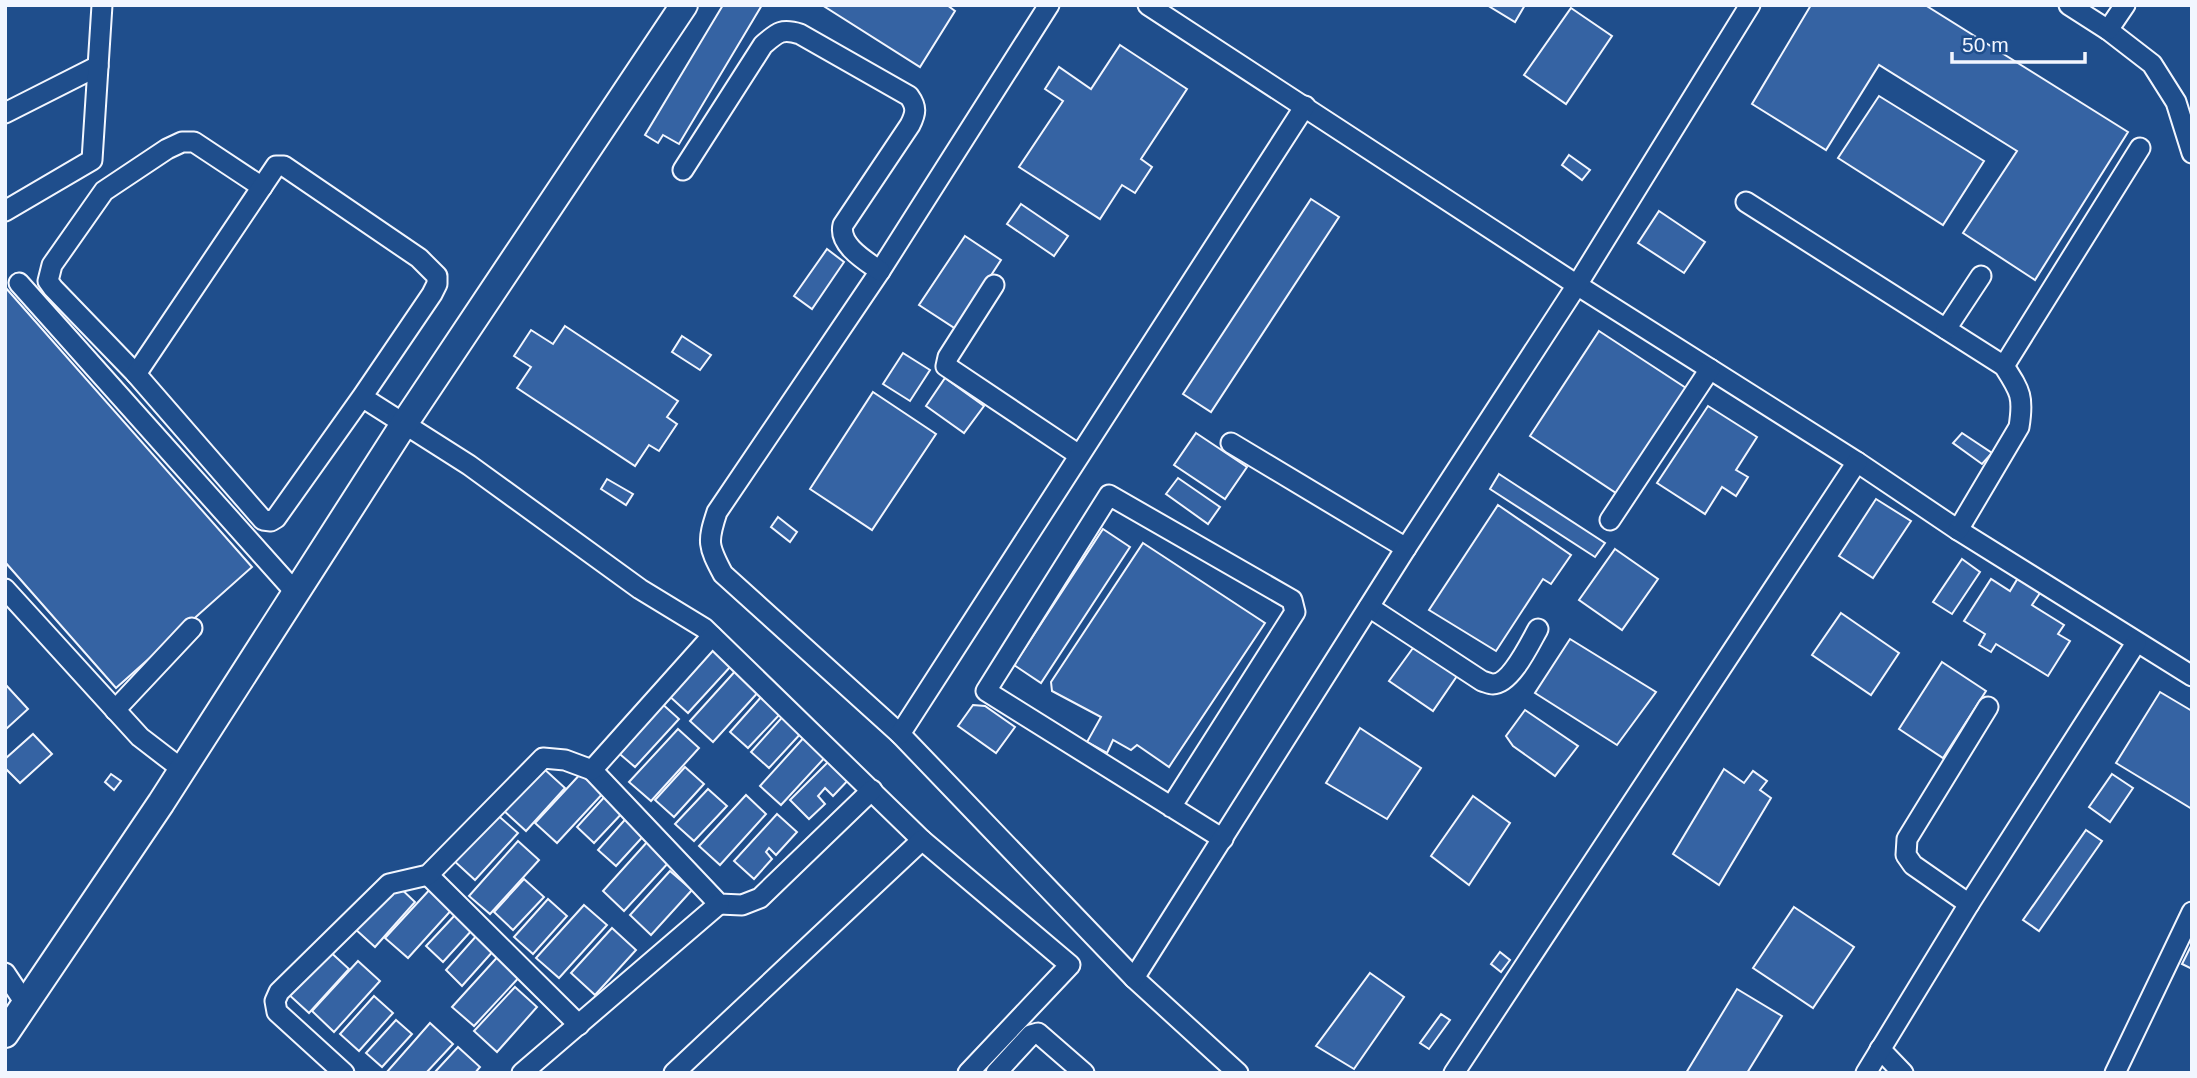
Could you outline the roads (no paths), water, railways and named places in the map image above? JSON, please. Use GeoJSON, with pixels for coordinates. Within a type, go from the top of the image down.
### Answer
{"type":"FeatureCollection","features":[{"type":"Feature","properties":{"kind":"main road"},"geometry":{"type":"LineString","coordinates":[[5,1034],[183,769],[404,424],[684,5]]}},
{"type":"Feature","properties":{"kind":"street"},"geometry":{"type":"LineString","coordinates":[[5,211],[92,160],[102,5]]}},
{"type":"Feature","properties":{"kind":"street"},"geometry":{"type":"LineString","coordinates":[[1049,5],[880,271],[717,512],[709,535],[712,554],[723,574],[900,734],[1134,978],[1238,1073]]}},
{"type":"Feature","properties":{"kind":"street"},"geometry":{"type":"LineString","coordinates":[[1148,5],[1577,285],[1857,462],[1958,530],[2192,676]]}},
{"type":"Feature","properties":{"kind":"street"},"geometry":{"type":"LineString","coordinates":[[1134,978],[1406,548],[1577,285],[1750,5]]}},
{"type":"Feature","properties":{"kind":"street"},"geometry":{"type":"LineString","coordinates":[[2068,5],[2108,30],[2152,64],[2176,102],[2192,153]]}},
{"type":"Feature","properties":{"kind":"street"},"geometry":{"type":"LineString","coordinates":[[2108,30],[2125,5]]}},
{"type":"Feature","properties":{"kind":"street"},"geometry":{"type":"LineString","coordinates":[[683,170],[763,45],[777,33],[788,30],[800,34],[909,96],[915,103],[916,113],[910,125],[843,225],[841,232],[842,238],[852,249],[880,271]]}},
{"type":"Feature","properties":{"kind":"street"},"geometry":{"type":"LineString","coordinates":[[5,113],[98,66]]}},
{"type":"Feature","properties":{"kind":"street"},"geometry":{"type":"LineString","coordinates":[[900,734],[1305,106]]}},
{"type":"Feature","properties":{"kind":"street"},"geometry":{"type":"LineString","coordinates":[[136,374],[262,187],[276,166],[284,166],[419,258],[437,276],[437,284],[432,293],[276,518],[271,521],[263,520],[136,374],[48,281],[52,265],[104,191],[182,142],[194,142],[262,187]]}},
{"type":"Feature","properties":{"kind":"street"},"geometry":{"type":"LineString","coordinates":[[2004,366],[2140,148]]}},
{"type":"Feature","properties":{"kind":"street"},"geometry":{"type":"LineString","coordinates":[[1746,202],[2004,366],[2020,391],[2022,410],[2019,427],[1958,530]]}},
{"type":"Feature","properties":{"kind":"street"},"geometry":{"type":"LineString","coordinates":[[1947,329],[1981,276]]}},
{"type":"Feature","properties":{"kind":"street"},"geometry":{"type":"LineString","coordinates":[[19,283],[296,593]]}},
{"type":"Feature","properties":{"kind":"street"},"geometry":{"type":"LineString","coordinates":[[994,285],[948,357],[946,366],[1079,455]]}},
{"type":"Feature","properties":{"kind":"street"},"geometry":{"type":"LineString","coordinates":[[1610,520],[1710,369]]}},
{"type":"Feature","properties":{"kind":"street"},"geometry":{"type":"LineString","coordinates":[[362,397],[469,465],[640,589],[704,628],[922,839],[1070,965],[968,1073]]}},
{"type":"Feature","properties":{"kind":"street"},"geometry":{"type":"LineString","coordinates":[[1231,443],[1406,548]]}},
{"type":"Feature","properties":{"kind":"street"},"geometry":{"type":"LineString","coordinates":[[1454,1073],[1857,462]]}},
{"type":"Feature","properties":{"kind":"street"},"geometry":{"type":"LineString","coordinates":[[1171,807],[1295,612],[1292,600],[1109,495],[986,691],[1171,807],[1223,839]]}},
{"type":"Feature","properties":{"kind":"street"},"geometry":{"type":"LineString","coordinates":[[5,589],[140,737],[183,769]]}},
{"type":"Feature","properties":{"kind":"street"},"geometry":{"type":"LineString","coordinates":[[1369,607],[1482,681],[1495,684],[1506,679],[1513,671],[1538,629]]}},
{"type":"Feature","properties":{"kind":"street"},"geometry":{"type":"LineString","coordinates":[[114,710],[192,628]]}},
{"type":"Feature","properties":{"kind":"street"},"geometry":{"type":"LineString","coordinates":[[592,770],[712,636]]}},
{"type":"Feature","properties":{"kind":"street"},"geometry":{"type":"LineString","coordinates":[[1866,1073],[1969,904],[2136,643]]}},
{"type":"Feature","properties":{"kind":"street"},"geometry":{"type":"LineString","coordinates":[[1969,904],[1913,865],[1906,855],[1907,839],[1988,707]]}},
{"type":"Feature","properties":{"kind":"street"},"geometry":{"type":"LineString","coordinates":[[344,1073],[277,1012],[275,1001],[279,992],[389,884],[428,875],[543,758],[565,760],[592,770],[719,904]]}},
{"type":"Feature","properties":{"kind":"street"},"geometry":{"type":"LineString","coordinates":[[527,1071],[719,904],[742,905],[760,898],[872,790]]}},
{"type":"Feature","properties":{"kind":"street"},"geometry":{"type":"LineString","coordinates":[[674,1073],[922,839]]}},
{"type":"Feature","properties":{"kind":"street"},"geometry":{"type":"LineString","coordinates":[[428,875],[579,1025]]}},
{"type":"Feature","properties":{"kind":"street"},"geometry":{"type":"LineString","coordinates":[[2115,1073],[2192,912]]}},
{"type":"Feature","properties":{"kind":"street"},"geometry":{"type":"LineString","coordinates":[[5,973],[25,1003]]}},
{"type":"Feature","properties":{"kind":"street"},"geometry":{"type":"LineString","coordinates":[[996,1073],[1031,1035],[1038,1033],[1084,1073]]}},
{"type":"Feature","properties":{"kind":"street"},"geometry":{"type":"LineString","coordinates":[[1880,1049],[1903,1073]]}}]}
